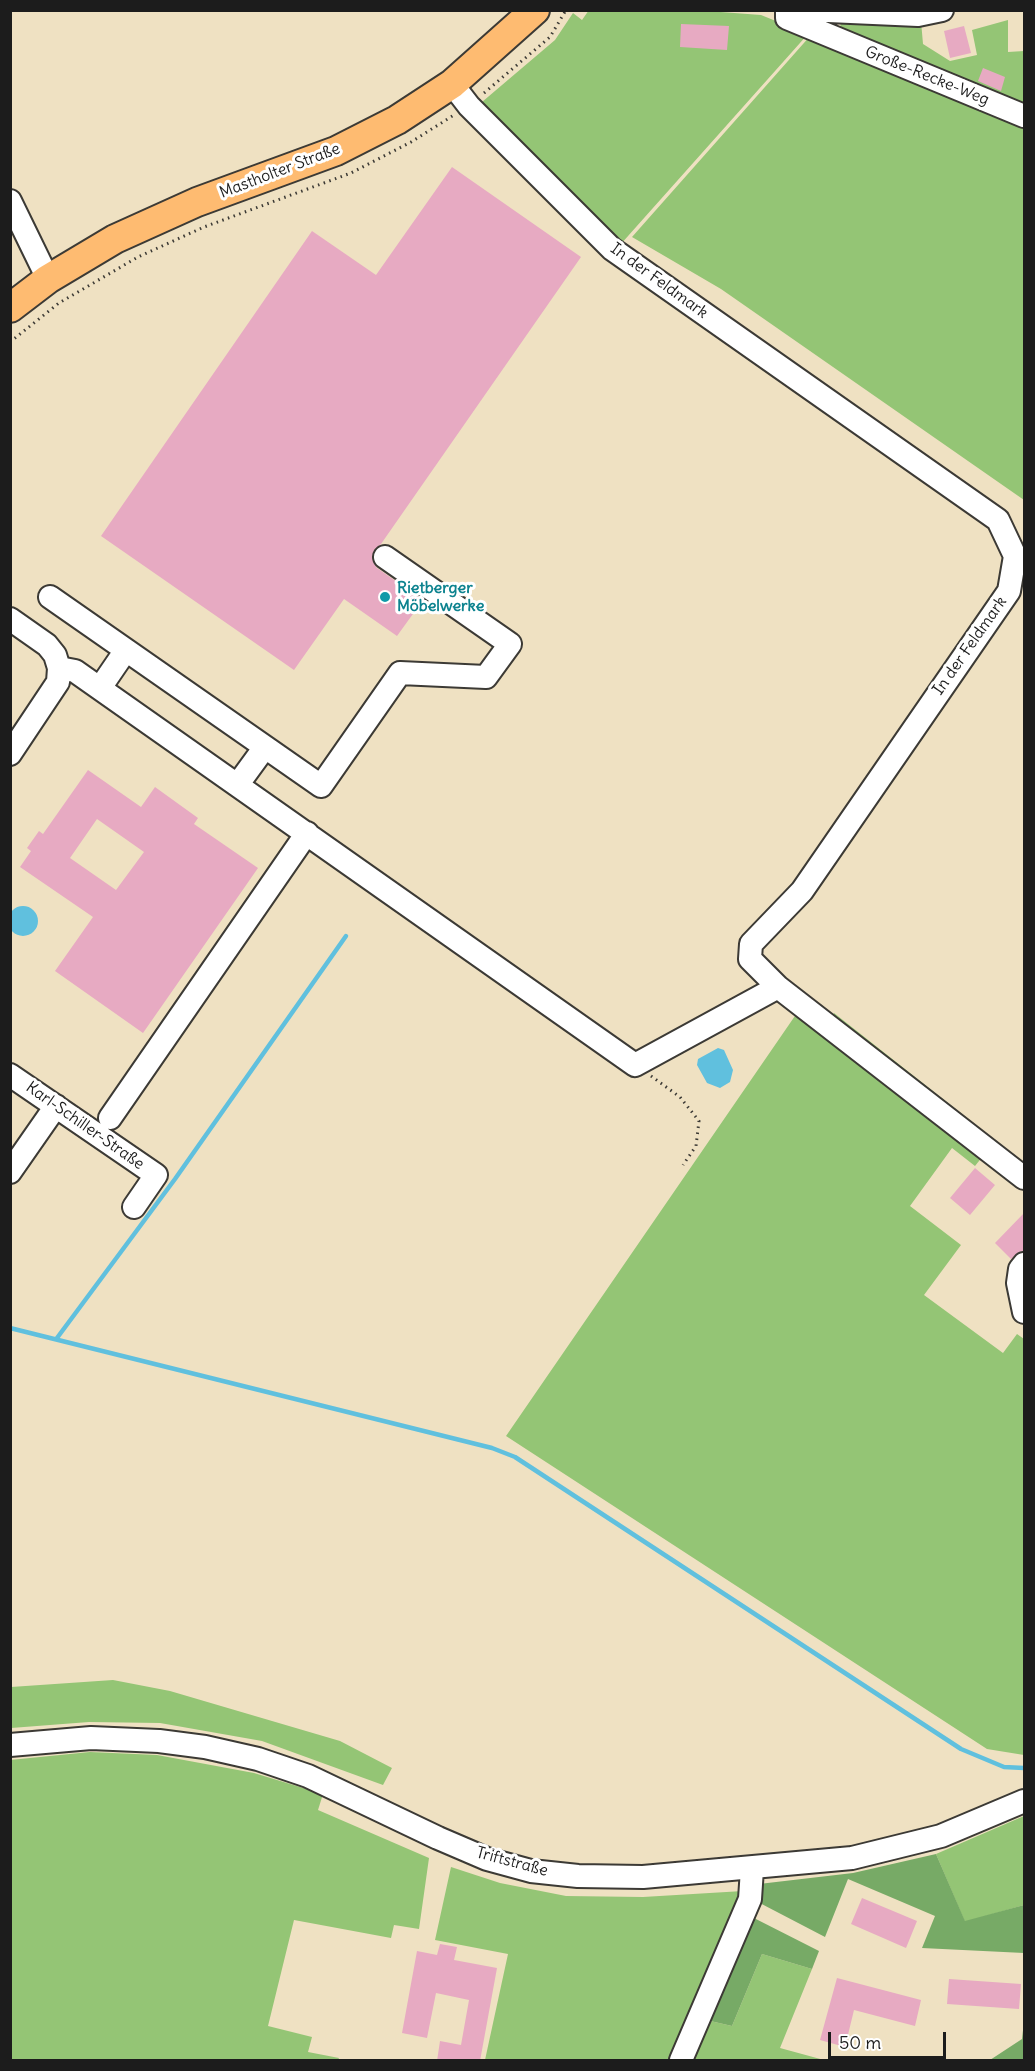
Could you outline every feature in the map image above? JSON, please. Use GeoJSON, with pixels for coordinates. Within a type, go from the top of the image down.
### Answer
{"type":"FeatureCollection","features":[{"type":"Feature","properties":{"kind":"main road","name":"Mastholter Straße"},"geometry":{"type":"LineString","coordinates":[[10,308],[53,291],[115,239],[197,202],[336,151],[397,120],[452,84],[535,10]]}},
{"type":"Feature","properties":{"kind":"street","name":"Große-Recke-Weg"},"geometry":{"type":"LineString","coordinates":[[787,10],[787,18],[1024,116]]}},
{"type":"Feature","properties":{"kind":"street"},"geometry":{"type":"LineString","coordinates":[[806,10],[918,15],[942,10]]}},
{"type":"Feature","properties":{"kind":"street"},"geometry":{"type":"LineString","coordinates":[[830,35],[832,11]]}},
{"type":"Feature","properties":{"kind":"street","name":"In der Feldmark"},"geometry":{"type":"LineString","coordinates":[[452,84],[469,106],[612,249],[998,520],[1015,556],[1009,591],[802,891],[751,944],[750,959],[778,987],[1024,1178]]}},
{"type":"Feature","properties":{"kind":"street"},"geometry":{"type":"LineString","coordinates":[[10,201],[53,291]]}},
{"type":"Feature","properties":{"kind":"street"},"geometry":{"type":"LineString","coordinates":[[50,597],[321,786],[400,673],[486,677],[510,644],[385,557]]}},
{"type":"Feature","properties":{"kind":"street"},"geometry":{"type":"LineString","coordinates":[[10,620],[47,645],[55,655],[59,668],[58,682],[10,754]]}},
{"type":"Feature","properties":{"kind":"street"},"geometry":{"type":"LineString","coordinates":[[100,687],[126,650]]}},
{"type":"Feature","properties":{"kind":"street"},"geometry":{"type":"LineString","coordinates":[[59,668],[75,670],[100,687],[635,1065],[778,987]]}},
{"type":"Feature","properties":{"kind":"street"},"geometry":{"type":"LineString","coordinates":[[238,784],[265,747]]}},
{"type":"Feature","properties":{"kind":"street"},"geometry":{"type":"LineString","coordinates":[[110,1118],[307,833]]}},
{"type":"Feature","properties":{"kind":"street","name":"Karl-Schiller-Straße"},"geometry":{"type":"LineString","coordinates":[[10,1075],[156,1175],[134,1208]]}},
{"type":"Feature","properties":{"kind":"street"},"geometry":{"type":"LineString","coordinates":[[10,1172],[56,1106]]}},
{"type":"Feature","properties":{"kind":"street"},"geometry":{"type":"LineString","coordinates":[[1024,1264],[1020,1269],[1018,1282],[1024,1312]]}},
{"type":"Feature","properties":{"kind":"street","name":"Triftstraße"},"geometry":{"type":"LineString","coordinates":[[10,1745],[91,1738],[159,1741],[205,1747],[258,1760],[308,1776],[438,1838],[487,1858],[531,1871],[579,1876],[643,1877],[752,1869],[863,1856],[941,1836],[1024,1801]]}},
{"type":"Feature","properties":{"kind":"street"},"geometry":{"type":"LineString","coordinates":[[681,2061],[750,1899],[752,1869]]}},
{"type":"Feature","properties":{"kind":"path"},"geometry":{"type":"LineString","coordinates":[[10,342],[53,291]]}},
{"type":"Feature","properties":{"kind":"path"},"geometry":{"type":"LineString","coordinates":[[635,1065],[680,1097],[699,1121],[696,1146],[683,1166]]}},
{"type":"Feature","properties":{"kind":"green space"},"geometry":{"type":"Polygon","coordinates":[[[589,10],[694,10],[761,15],[808,34],[620,245],[482,102],[555,40],[573,13],[582,20],[589,10]]]}},
{"type":"Feature","properties":{"kind":"green space"},"geometry":{"type":"Polygon","coordinates":[[[1008,20],[1008,52],[1024,51],[1024,105],[840,28],[841,22],[921,21],[923,44],[950,61],[977,55],[972,30],[1008,20]]]}},
{"type":"Feature","properties":{"kind":"green space"},"geometry":{"type":"Polygon","coordinates":[[[811,35],[1024,124],[1024,500],[721,289],[632,237],[811,35]]]}},
{"type":"Feature","properties":{"kind":"green space"},"geometry":{"type":"Polygon","coordinates":[[[797,1013],[983,1156],[975,1166],[952,1148],[910,1206],[961,1245],[924,1295],[1003,1353],[1017,1334],[1024,1339],[1024,1755],[987,1749],[506,1436],[797,1013]]]}},
{"type":"Feature","properties":{"kind":"green space"},"geometry":{"type":"Polygon","coordinates":[[[834,1013],[1024,1163],[1024,1171],[831,1020],[834,1013]]]}},
{"type":"Feature","properties":{"kind":"green space"},"geometry":{"type":"Polygon","coordinates":[[[113,1680],[170,1691],[340,1741],[392,1768],[383,1785],[262,1741],[160,1723],[89,1722],[11,1728],[11,1687],[113,1680]]]}},
{"type":"Feature","properties":{"kind":"green space"},"geometry":{"type":"Polygon","coordinates":[[[90,1752],[157,1755],[254,1773],[323,1794],[318,1810],[429,1858],[419,1929],[394,1925],[391,1938],[294,1920],[268,2026],[312,2037],[308,2052],[339,2058],[338,2060],[11,2060],[10,1760],[90,1752]]]}},
{"type":"Feature","properties":{"kind":"green space"},"geometry":{"type":"Polygon","coordinates":[[[1024,1816],[1024,1905],[965,1922],[936,1854],[1024,1816]]]}},
{"type":"Feature","properties":{"kind":"green space"},"geometry":{"type":"Polygon","coordinates":[[[936,1854],[965,1921],[1024,1905],[1024,1953],[922,1948],[935,1916],[848,1879],[825,1937],[754,1900],[759,1884],[853,1873],[936,1854]]]}},
{"type":"Feature","properties":{"kind":"green space"},"geometry":{"type":"Polygon","coordinates":[[[451,1867],[500,1883],[566,1896],[643,1897],[743,1891],[670,2060],[485,2060],[508,1954],[435,1940],[451,1867]]]}},
{"type":"Feature","properties":{"kind":"green space"},"geometry":{"type":"Polygon","coordinates":[[[748,1915],[819,1951],[812,1969],[762,1954],[732,2026],[706,2020],[748,1915]]]}},
{"type":"Feature","properties":{"kind":"green space"},"geometry":{"type":"Polygon","coordinates":[[[762,1954],[812,1969],[780,2048],[824,2060],[689,2060],[706,2020],[732,2026],[762,1954]]]}},
{"type":"Feature","properties":{"kind":"green space"},"geometry":{"type":"Polygon","coordinates":[[[1024,2021],[1023,2060],[990,2060],[1022,2039],[1024,2021]]]}},
{"type":"Feature","properties":{"kind":"water"},"geometry":{"type":"Polygon","coordinates":[[[23,906],[29,907],[37,915],[37,927],[29,935],[23,936],[17,935],[9,927],[8,921],[9,915],[17,907],[23,906]]]}},
{"type":"Feature","properties":{"kind":"water"},"geometry":{"type":"Polygon","coordinates":[[[718,1048],[724,1050],[733,1070],[730,1082],[720,1088],[707,1083],[697,1065],[698,1059],[718,1048]]]}},
{"type":"Feature","properties":{"kind":"building"},"geometry":{"type":"Polygon","coordinates":[[[681,24],[729,26],[727,50],[680,47],[681,24]]]}},
{"type":"Feature","properties":{"kind":"building"},"geometry":{"type":"Polygon","coordinates":[[[964,26],[971,53],[950,58],[944,31],[964,26]]]}},
{"type":"Feature","properties":{"kind":"building"},"geometry":{"type":"Polygon","coordinates":[[[983,68],[1005,77],[1001,91],[978,81],[983,68]]]}},
{"type":"Feature","properties":{"kind":"building"},"geometry":{"type":"Polygon","coordinates":[[[452,167],[581,257],[381,544],[374,550],[373,562],[377,568],[423,600],[397,636],[344,599],[294,670],[101,536],[312,231],[376,275],[452,167]]]}},
{"type":"Feature","properties":{"kind":"building"},"geometry":{"type":"Polygon","coordinates":[[[88,770],[141,807],[155,787],[198,818],[194,824],[258,868],[143,1033],[55,971],[93,917],[20,867],[31,851],[27,848],[39,831],[43,834],[88,770]],[[97,819],[70,858],[116,890],[144,852],[97,819]]]}},
{"type":"Feature","properties":{"kind":"building"},"geometry":{"type":"Polygon","coordinates":[[[975,1168],[995,1185],[970,1215],[950,1198],[975,1168]]]}},
{"type":"Feature","properties":{"kind":"building"},"geometry":{"type":"Polygon","coordinates":[[[1024,1213],[1024,1251],[1011,1259],[995,1243],[1024,1213]]]}},
{"type":"Feature","properties":{"kind":"building"},"geometry":{"type":"Polygon","coordinates":[[[862,1898],[917,1921],[906,1948],[851,1924],[862,1898]]]}},
{"type":"Feature","properties":{"kind":"building"},"geometry":{"type":"Polygon","coordinates":[[[440,1944],[457,1947],[454,1960],[497,1968],[480,2061],[437,2061],[440,2041],[461,2045],[469,2000],[436,1993],[427,2038],[402,2033],[417,1951],[437,1955],[440,1944]]]}},
{"type":"Feature","properties":{"kind":"building"},"geometry":{"type":"Polygon","coordinates":[[[837,1978],[921,2000],[915,2026],[854,2010],[845,2047],[820,2040],[837,1978]]]}},
{"type":"Feature","properties":{"kind":"building"},"geometry":{"type":"Polygon","coordinates":[[[949,1979],[1021,1984],[1019,2009],[947,2004],[949,1979]]]}},
{"type":"Feature","properties":{"kind":"waterway"},"geometry":{"type":"LineString","coordinates":[[57,1338],[175,1179],[346,936]]}},
{"type":"Feature","properties":{"kind":"waterway"},"geometry":{"type":"LineString","coordinates":[[10,1328],[492,1448],[515,1457],[961,1749],[1004,1767],[1024,1768]]}},
{"type":"Feature","properties":{"kind":"place","name":"Rietberger Möbelwerke"},"geometry":{"type":"Point","coordinates":[385,597]}}]}
